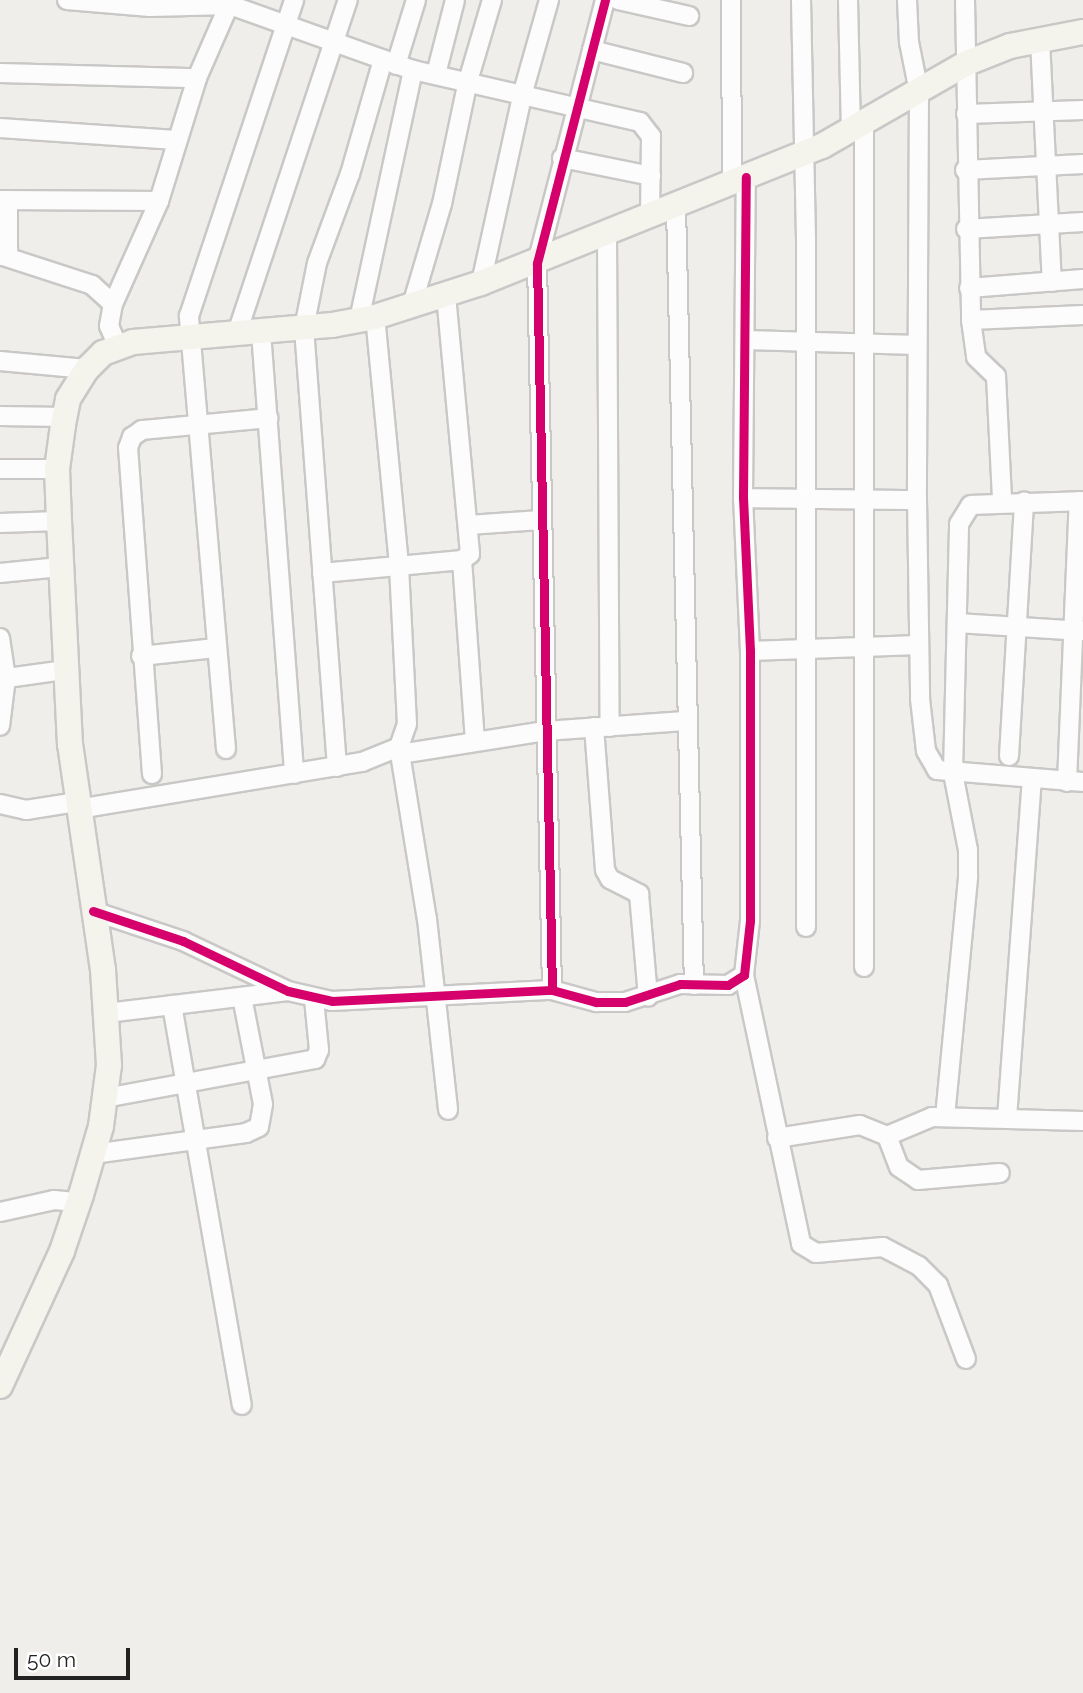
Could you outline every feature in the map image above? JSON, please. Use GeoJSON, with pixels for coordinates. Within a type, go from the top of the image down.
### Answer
{"type":"FeatureCollection","features":[{"type":"Feature","properties":{"kind":"main road"},"geometry":{"type":"LineString","coordinates":[[0,1386],[62,1251],[93,1154],[105,1098],[107,1013],[77,806],[65,670],[57,469],[68,399],[87,369],[103,353],[118,347],[192,336],[304,328],[367,318],[446,295],[537,263],[805,153],[967,63],[1040,40],[1083,32]]}},
{"type":"Feature","properties":{"kind":"street"},"geometry":{"type":"LineString","coordinates":[[67,0],[150,6],[231,2],[397,65],[578,105],[647,128],[651,136],[650,217]]}},
{"type":"Feature","properties":{"kind":"street"},"geometry":{"type":"LineString","coordinates":[[226,750],[189,310],[294,0]]}},
{"type":"Feature","properties":{"kind":"street"},"geometry":{"type":"LineString","coordinates":[[294,774],[268,418],[249,333],[331,42],[348,0]]}},
{"type":"Feature","properties":{"kind":"street"},"geometry":{"type":"LineString","coordinates":[[337,767],[304,328],[317,263],[350,174],[397,65],[416,0]]}},
{"type":"Feature","properties":{"kind":"street"},"geometry":{"type":"LineString","coordinates":[[436,74],[455,0]]}},
{"type":"Feature","properties":{"kind":"street"},"geometry":{"type":"LineString","coordinates":[[412,305],[442,204],[468,81],[492,0]]}},
{"type":"Feature","properties":{"kind":"street"},"geometry":{"type":"LineString","coordinates":[[481,283],[523,92],[549,0]]}},
{"type":"Feature","properties":{"kind":"street"},"geometry":{"type":"LineString","coordinates":[[552,990],[537,263],[605,0]]}},
{"type":"Feature","properties":{"kind":"street"},"geometry":{"type":"LineString","coordinates":[[618,0],[689,16]]}},
{"type":"Feature","properties":{"kind":"street"},"geometry":{"type":"LineString","coordinates":[[731,0],[747,340],[743,498],[750,651],[750,921],[744,975],[801,1244],[816,1253],[869,1247],[905,1255],[938,1285],[966,1359]]}},
{"type":"Feature","properties":{"kind":"street"},"geometry":{"type":"LineString","coordinates":[[801,0],[805,153],[803,499],[806,927]]}},
{"type":"Feature","properties":{"kind":"street"},"geometry":{"type":"LineString","coordinates":[[848,0],[857,125],[862,345],[864,967]]}},
{"type":"Feature","properties":{"kind":"street"},"geometry":{"type":"LineString","coordinates":[[907,0],[909,42],[919,92],[919,645],[926,751],[937,771],[953,774],[1075,782],[1081,501],[1002,500],[971,505],[963,512],[953,774],[968,850],[968,876],[945,1117]]}},
{"type":"Feature","properties":{"kind":"street"},"geometry":{"type":"LineString","coordinates":[[965,0],[966,229],[971,320],[976,357],[996,376],[1002,500]]}},
{"type":"Feature","properties":{"kind":"street"},"geometry":{"type":"LineString","coordinates":[[118,347],[109,326],[113,304],[159,201],[197,78],[231,2]]}},
{"type":"Feature","properties":{"kind":"street"},"geometry":{"type":"LineString","coordinates":[[1040,40],[1052,282]]}},
{"type":"Feature","properties":{"kind":"street"},"geometry":{"type":"LineString","coordinates":[[592,50],[683,73]]}},
{"type":"Feature","properties":{"kind":"street"},"geometry":{"type":"LineString","coordinates":[[397,65],[367,318],[399,565],[407,724],[400,750],[435,993],[448,1110]]}},
{"type":"Feature","properties":{"kind":"street"},"geometry":{"type":"LineString","coordinates":[[0,73],[197,78]]}},
{"type":"Feature","properties":{"kind":"street"},"geometry":{"type":"LineString","coordinates":[[965,114],[1083,110]]}},
{"type":"Feature","properties":{"kind":"street"},"geometry":{"type":"LineString","coordinates":[[0,128],[176,140]]}},
{"type":"Feature","properties":{"kind":"street"},"geometry":{"type":"LineString","coordinates":[[562,158],[651,176]]}},
{"type":"Feature","properties":{"kind":"street"},"geometry":{"type":"LineString","coordinates":[[965,170],[1083,164]]}},
{"type":"Feature","properties":{"kind":"street"},"geometry":{"type":"LineString","coordinates":[[113,304],[92,285],[2,256],[8,249],[4,200],[159,201]]}},
{"type":"Feature","properties":{"kind":"street"},"geometry":{"type":"LineString","coordinates":[[676,206],[685,720],[694,985]]}},
{"type":"Feature","properties":{"kind":"street"},"geometry":{"type":"LineString","coordinates":[[966,229],[1083,222]]}},
{"type":"Feature","properties":{"kind":"street"},"geometry":{"type":"LineString","coordinates":[[607,235],[602,727],[605,870],[610,879],[639,894],[648,997]]}},
{"type":"Feature","properties":{"kind":"street"},"geometry":{"type":"LineString","coordinates":[[969,288],[1083,279]]}},
{"type":"Feature","properties":{"kind":"street"},"geometry":{"type":"LineString","coordinates":[[321,573],[462,560],[470,554],[446,295]]}},
{"type":"Feature","properties":{"kind":"street"},"geometry":{"type":"LineString","coordinates":[[971,320],[1083,314]]}},
{"type":"Feature","properties":{"kind":"street"},"geometry":{"type":"LineString","coordinates":[[747,340],[805,344],[917,345]]}},
{"type":"Feature","properties":{"kind":"street"},"geometry":{"type":"LineString","coordinates":[[0,360],[87,369]]}},
{"type":"Feature","properties":{"kind":"street"},"geometry":{"type":"LineString","coordinates":[[0,416],[65,417]]}},
{"type":"Feature","properties":{"kind":"street"},"geometry":{"type":"LineString","coordinates":[[152,774],[141,656],[128,448],[142,430],[268,418]]}},
{"type":"Feature","properties":{"kind":"street"},"geometry":{"type":"LineString","coordinates":[[0,470],[57,469]]}},
{"type":"Feature","properties":{"kind":"street"},"geometry":{"type":"LineString","coordinates":[[743,498],[917,500]]}},
{"type":"Feature","properties":{"kind":"street"},"geometry":{"type":"LineString","coordinates":[[1009,756],[1024,501]]}},
{"type":"Feature","properties":{"kind":"street"},"geometry":{"type":"LineString","coordinates":[[468,525],[541,520]]}},
{"type":"Feature","properties":{"kind":"street"},"geometry":{"type":"LineString","coordinates":[[0,523],[59,521]]}},
{"type":"Feature","properties":{"kind":"street"},"geometry":{"type":"LineString","coordinates":[[462,560],[475,742]]}},
{"type":"Feature","properties":{"kind":"street"},"geometry":{"type":"LineString","coordinates":[[0,573],[60,567]]}},
{"type":"Feature","properties":{"kind":"street"},"geometry":{"type":"LineString","coordinates":[[957,623],[1078,630]]}},
{"type":"Feature","properties":{"kind":"street"},"geometry":{"type":"LineString","coordinates":[[0,638],[3,679],[0,726]]}},
{"type":"Feature","properties":{"kind":"street"},"geometry":{"type":"LineString","coordinates":[[750,651],[919,645]]}},
{"type":"Feature","properties":{"kind":"street"},"geometry":{"type":"LineString","coordinates":[[141,656],[216,648]]}},
{"type":"Feature","properties":{"kind":"street"},"geometry":{"type":"LineString","coordinates":[[3,679],[65,670]]}},
{"type":"Feature","properties":{"kind":"street"},"geometry":{"type":"LineString","coordinates":[[0,804],[26,810],[77,806],[337,767],[400,750],[545,732],[685,720]]}},
{"type":"Feature","properties":{"kind":"street"},"geometry":{"type":"LineString","coordinates":[[1007,1118],[1032,779]]}},
{"type":"Feature","properties":{"kind":"street"},"geometry":{"type":"LineString","coordinates":[[93,911],[183,941],[288,991],[314,999],[354,1003],[435,993],[552,990],[603,1002],[648,997],[669,986],[728,985],[744,975]]}},
{"type":"Feature","properties":{"kind":"street"},"geometry":{"type":"LineString","coordinates":[[107,1013],[288,991]]}},
{"type":"Feature","properties":{"kind":"street"},"geometry":{"type":"LineString","coordinates":[[93,1154],[196,1141],[259,1127],[263,1104],[242,997]]}},
{"type":"Feature","properties":{"kind":"street"},"geometry":{"type":"LineString","coordinates":[[105,1098],[258,1073],[315,1059],[319,1050],[314,999]]}},
{"type":"Feature","properties":{"kind":"street"},"geometry":{"type":"LineString","coordinates":[[172,1005],[242,1405]]}},
{"type":"Feature","properties":{"kind":"street"},"geometry":{"type":"LineString","coordinates":[[887,1136],[918,1120],[945,1117],[1083,1121]]}},
{"type":"Feature","properties":{"kind":"street"},"geometry":{"type":"LineString","coordinates":[[777,1138],[835,1126],[860,1125],[887,1136],[900,1167],[918,1180],[1000,1173]]}},
{"type":"Feature","properties":{"kind":"street"},"geometry":{"type":"LineString","coordinates":[[0,1212],[54,1200],[78,1202]]}},
{"type":"Feature","properties":{"kind":"cycle path"},"geometry":{"type":"LineString","coordinates":[[552,990],[537,263],[605,0]]}},
{"type":"Feature","properties":{"kind":"cycle path"},"geometry":{"type":"LineString","coordinates":[[93,911],[183,941],[288,991],[332,1001],[552,990],[596,1002],[625,1002],[680,984],[728,985],[744,975],[750,921],[750,651],[743,498],[746,177]]}}]}
